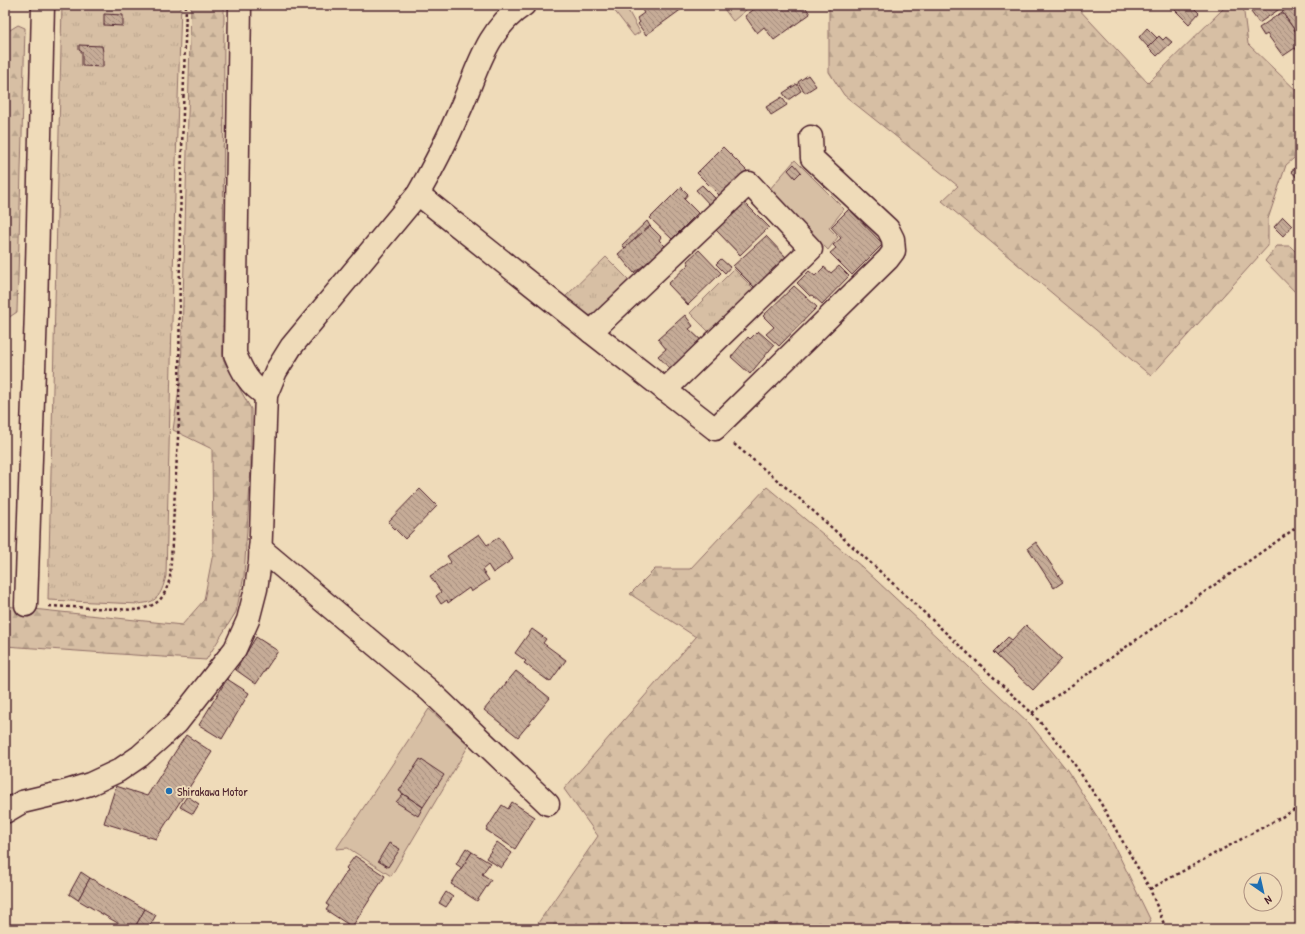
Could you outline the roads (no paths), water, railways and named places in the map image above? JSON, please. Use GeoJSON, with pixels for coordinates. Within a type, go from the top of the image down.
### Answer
{"type":"FeatureCollection","features":[{"type":"Feature","properties":{"kind":"street"},"geometry":{"type":"LineString","coordinates":[[26,605],[36,311],[43,5]]}},
{"type":"Feature","properties":{"kind":"street"},"geometry":{"type":"LineString","coordinates":[[240,5],[236,354],[240,366],[248,380],[256,389],[266,395]]}},
{"type":"Feature","properties":{"kind":"street"},"geometry":{"type":"LineString","coordinates":[[5,812],[22,802],[90,784],[118,771],[140,756],[177,723],[235,649],[248,620],[256,589],[260,548],[266,395],[276,371],[291,347],[418,194],[430,174],[459,112],[482,56],[495,32],[504,21],[524,5]]}},
{"type":"Feature","properties":{"kind":"street"},"geometry":{"type":"LineString","coordinates":[[418,194],[591,332],[715,428],[888,259],[894,251],[893,239],[888,229],[812,158],[811,137]]}},
{"type":"Feature","properties":{"kind":"street"},"geometry":{"type":"LineString","coordinates":[[591,332],[749,183],[811,249],[665,390]]}},
{"type":"Feature","properties":{"kind":"street"},"geometry":{"type":"LineString","coordinates":[[260,548],[430,691],[548,804]]}},
{"type":"Feature","properties":{"kind":"place","name":"Shirakawa Motor"},"geometry":{"type":"Point","coordinates":[169,791]}}]}
